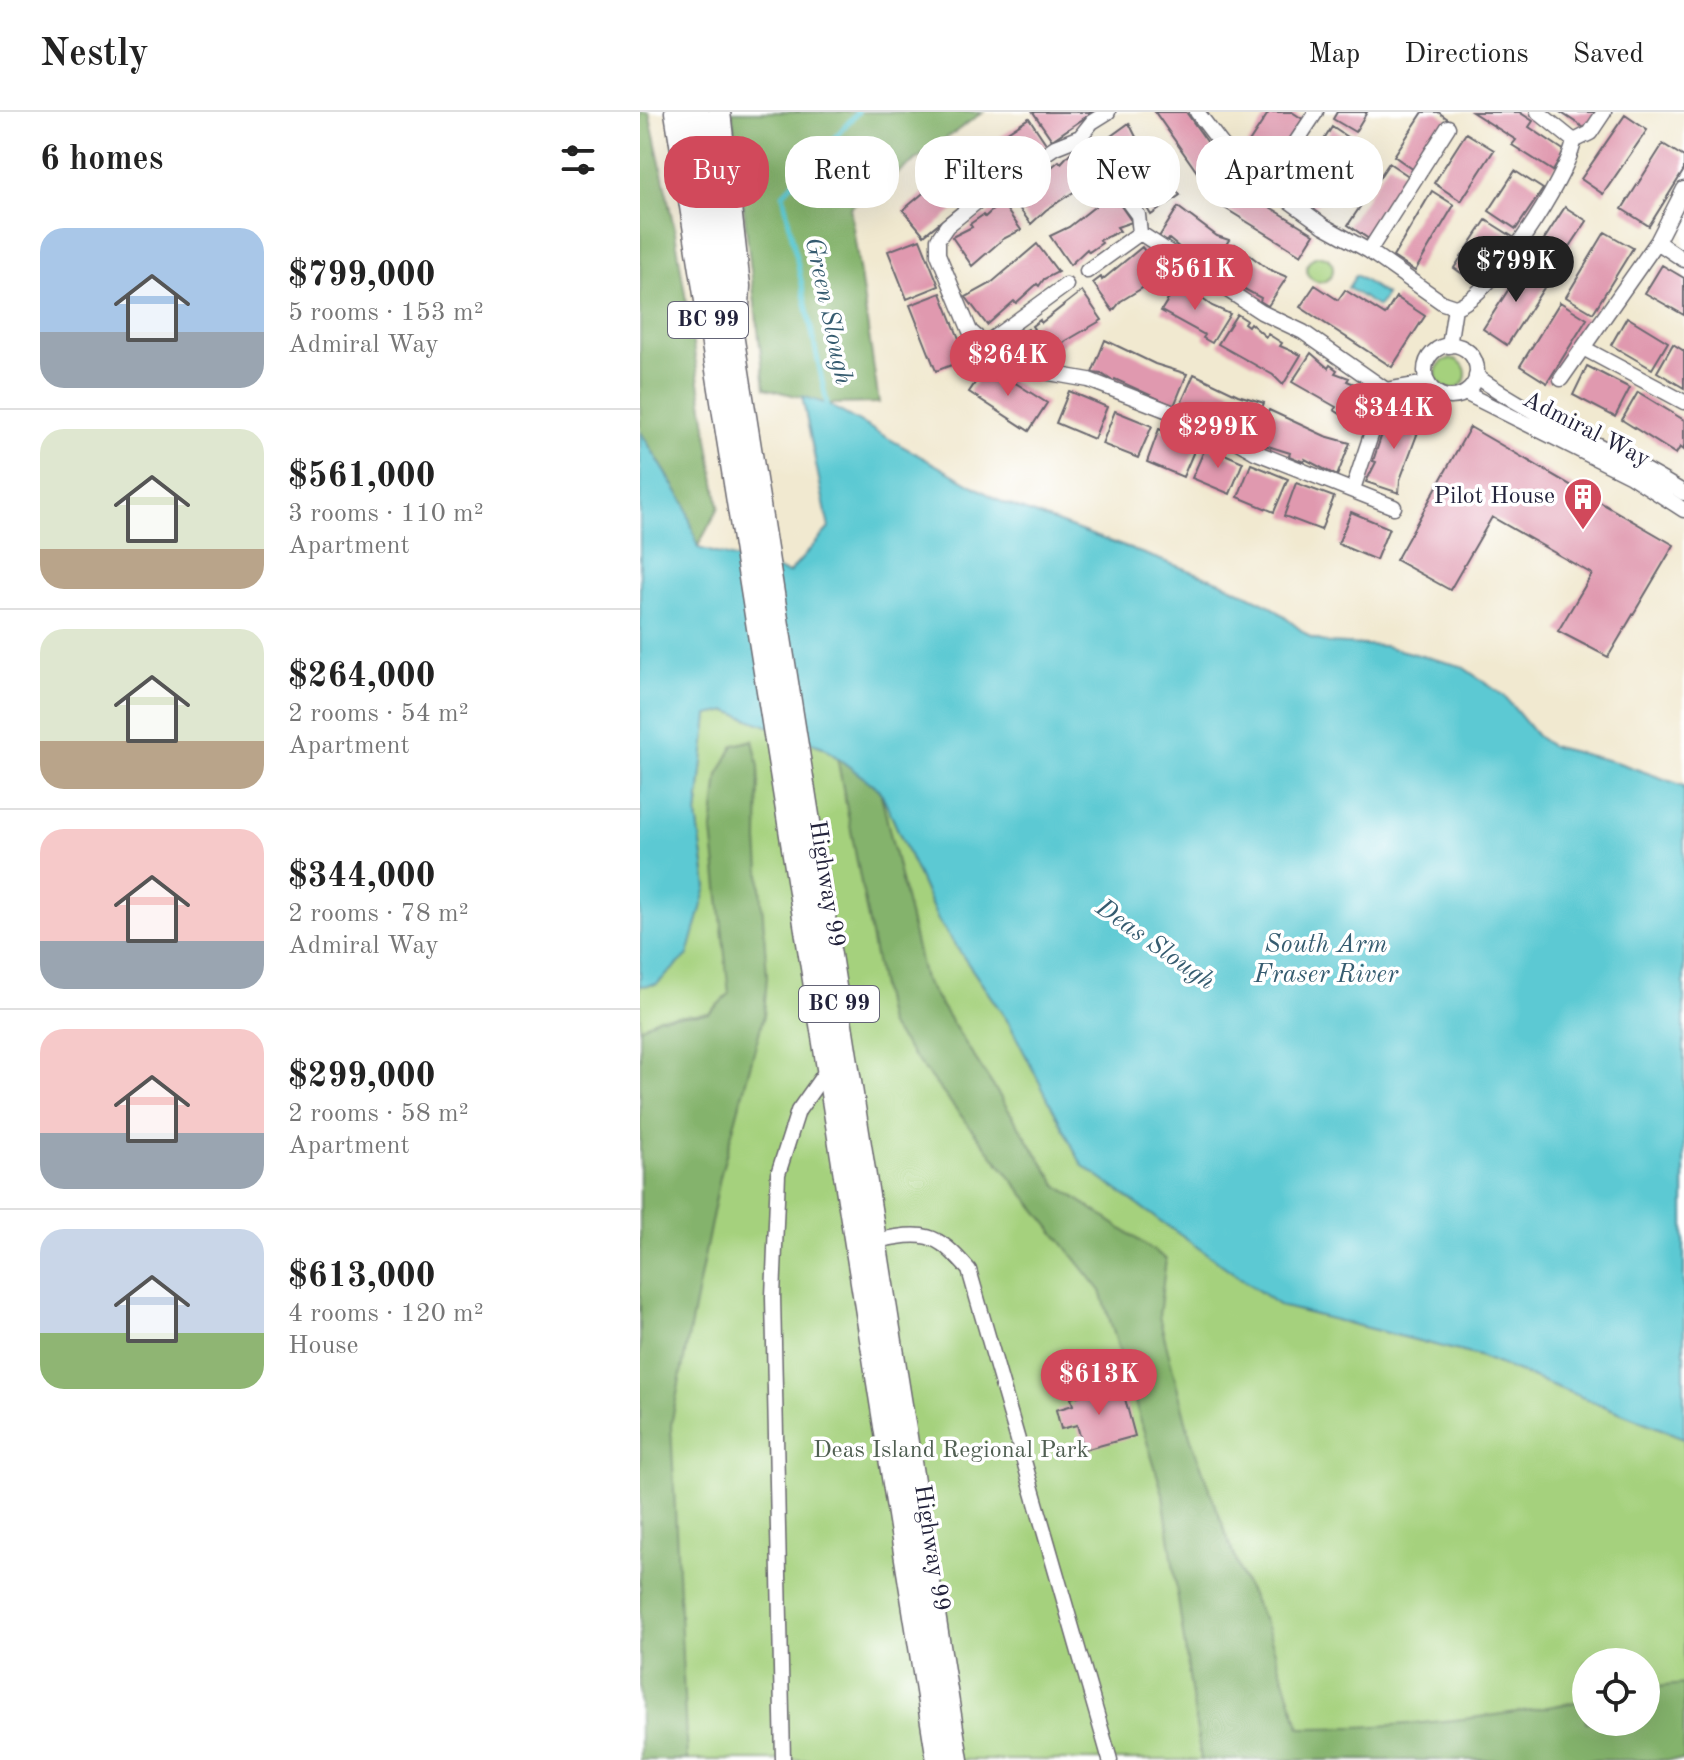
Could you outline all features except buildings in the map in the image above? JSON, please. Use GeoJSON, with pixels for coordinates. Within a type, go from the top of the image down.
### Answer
{"type":"FeatureCollection","features":[{"type":"Feature","properties":{"kind":"highway","name":"Highway 99"},"geometry":{"type":"LineString","coordinates":[[676,112],[752,526],[875,1241],[957,1760]]}},
{"type":"Feature","properties":{"kind":"highway","name":"Highway 99"},"geometry":{"type":"LineString","coordinates":[[697,112],[735,346],[752,526]]}},
{"type":"Feature","properties":{"kind":"highway"},"geometry":{"type":"LineString","coordinates":[[719,112],[739,286],[735,346]]}},
{"type":"Feature","properties":{"kind":"highway","name":"Highway 99"},"geometry":{"type":"LineString","coordinates":[[791,766],[829,1066],[938,1760]]}},
{"type":"Feature","properties":{"kind":"street"},"geometry":{"type":"LineString","coordinates":[[1081,136],[1092,122],[1108,112]]}},
{"type":"Feature","properties":{"kind":"street"},"geometry":{"type":"LineString","coordinates":[[1197,112],[1215,136]]}},
{"type":"Feature","properties":{"kind":"street"},"geometry":{"type":"LineString","coordinates":[[1300,136],[1316,112]]}},
{"type":"Feature","properties":{"kind":"street"},"geometry":{"type":"LineString","coordinates":[[1538,112],[1574,141]]}},
{"type":"Feature","properties":{"kind":"street"},"geometry":{"type":"LineString","coordinates":[[1455,307],[1475,299],[1507,261],[1567,168],[1574,141],[1590,133],[1604,112]]}},
{"type":"Feature","properties":{"kind":"street"},"geometry":{"type":"LineString","coordinates":[[1369,251],[1448,127]]}},
{"type":"Feature","properties":{"kind":"street"},"geometry":{"type":"LineString","coordinates":[[1067,142],[1055,147],[989,192],[947,226],[938,239],[938,254],[970,331],[1006,361],[1026,369],[1089,380],[1217,430],[1255,452],[1394,507]]}},
{"type":"Feature","properties":{"kind":"street"},"geometry":{"type":"LineString","coordinates":[[1561,379],[1585,349],[1657,242],[1684,189]]}},
{"type":"Feature","properties":{"kind":"street"},"geometry":{"type":"LineString","coordinates":[[1133,208],[1138,215],[1140,233]]}},
{"type":"Feature","properties":{"kind":"street"},"geometry":{"type":"LineString","coordinates":[[1301,208],[1369,251],[1388,268],[1455,307]]}},
{"type":"Feature","properties":{"kind":"street"},"geometry":{"type":"LineString","coordinates":[[1087,271],[1140,233]]}},
{"type":"Feature","properties":{"kind":"street"},"geometry":{"type":"LineString","coordinates":[[1140,233],[1261,312],[1303,332],[1386,390],[1428,383]]}},
{"type":"Feature","properties":{"kind":"street"},"geometry":{"type":"LineString","coordinates":[[1657,242],[1684,260]]}},
{"type":"Feature","properties":{"kind":"street"},"geometry":{"type":"LineString","coordinates":[[985,344],[1066,285]]}},
{"type":"Feature","properties":{"kind":"street"},"geometry":{"type":"LineString","coordinates":[[1449,346],[1455,307]]}},
{"type":"Feature","properties":{"kind":"street"},"geometry":{"type":"LineString","coordinates":[[1449,346],[1470,354],[1476,376],[1465,393],[1440,395],[1425,375],[1428,358],[1441,347],[1449,346]]}},
{"type":"Feature","properties":{"kind":"street"},"geometry":{"type":"LineString","coordinates":[[1585,349],[1684,402]]}},
{"type":"Feature","properties":{"kind":"street","name":"Admiral Way"},"geometry":{"type":"LineString","coordinates":[[1476,376],[1498,392],[1681,495]]}},
{"type":"Feature","properties":{"kind":"street"},"geometry":{"type":"LineString","coordinates":[[1353,489],[1386,390]]}},
{"type":"Feature","properties":{"kind":"street","name":"Admiral Way"},"geometry":{"type":"LineString","coordinates":[[1465,393],[1631,476],[1681,495]]}},
{"type":"Feature","properties":{"kind":"street"},"geometry":{"type":"LineString","coordinates":[[783,1760],[773,1297],[778,1174],[798,1111],[829,1066]]}},
{"type":"Feature","properties":{"kind":"street"},"geometry":{"type":"LineString","coordinates":[[875,1241],[924,1234],[947,1244],[969,1270],[1110,1760]]}},
{"type":"Feature","properties":{"kind":"green space"},"geometry":{"type":"Polygon","coordinates":[[[640,112],[649,112],[664,181],[664,208],[670,208],[675,232],[719,507],[697,548],[685,504],[640,431],[640,112]]]}},
{"type":"Feature","properties":{"kind":"green space"},"geometry":{"type":"Polygon","coordinates":[[[732,112],[983,112],[949,136],[915,136],[915,161],[899,172],[899,136],[785,136],[785,208],[850,208],[879,403],[827,404],[765,388],[743,208],[769,208],[769,136],[735,136],[732,112]]]}},
{"type":"Feature","properties":{"kind":"green space"},"geometry":{"type":"Polygon","coordinates":[[[1320,256],[1329,260],[1333,269],[1329,278],[1320,282],[1311,278],[1307,269],[1311,260],[1320,256]]]}},
{"type":"Feature","properties":{"kind":"green space"},"geometry":{"type":"Polygon","coordinates":[[[1451,359],[1457,360],[1465,368],[1465,380],[1457,388],[1451,389],[1445,388],[1437,380],[1436,374],[1437,368],[1445,360],[1451,359]]]}},
{"type":"Feature","properties":{"kind":"green space","name":"Deas Island Regional Park"},"geometry":{"type":"Polygon","coordinates":[[[728,711],[823,747],[880,790],[938,920],[1009,1023],[1280,1306],[1479,1356],[1684,1438],[1684,1760],[640,1760],[640,986],[657,984],[707,887],[697,816],[708,715],[728,711]]]}},
{"type":"Feature","properties":{"kind":"green space"},"geometry":{"type":"Polygon","coordinates":[[[753,740],[759,767],[758,841],[767,976],[764,1015],[720,1177],[671,1425],[687,1760],[640,1760],[640,1028],[659,1017],[709,1013],[729,994],[712,830],[718,775],[734,745],[753,740]]]}},
{"type":"Feature","properties":{"kind":"green space"},"geometry":{"type":"Polygon","coordinates":[[[837,757],[880,790],[924,979],[1057,1185],[1166,1259],[1159,1316],[1190,1436],[1242,1577],[1267,1627],[1300,1728],[1444,1721],[1572,1702],[1572,1736],[1660,1736],[1660,1687],[1684,1684],[1684,1760],[1201,1760],[1163,1494],[1101,1291],[888,1024],[837,757]]]}},
{"type":"Feature","properties":{"kind":"water"},"geometry":{"type":"Polygon","coordinates":[[[1356,275],[1386,295],[1378,307],[1348,288],[1356,275]]]}},
{"type":"Feature","properties":{"kind":"water","name":"South Arm Fraser River"},"geometry":{"type":"Polygon","coordinates":[[[802,396],[827,404],[1004,503],[1221,582],[1271,606],[1311,638],[1328,643],[1384,646],[1461,666],[1504,696],[1537,736],[1551,746],[1619,763],[1684,786],[1684,1438],[1479,1356],[1280,1306],[1082,1165],[1009,1023],[938,920],[880,790],[823,747],[728,711],[708,715],[697,816],[707,887],[688,955],[657,984],[640,986],[640,431],[685,504],[698,548],[789,573],[829,528],[802,396]]]}},
{"type":"Feature","properties":{"kind":"waterway","name":"Green Slough"},"geometry":{"type":"LineString","coordinates":[[827,404],[783,194],[858,112]]}},
{"type":"Feature","properties":{"kind":"place","name":"Pilot House"},"geometry":{"type":"Point","coordinates":[1583,531]}},
{"type":"Feature","properties":{"kind":"water label","name":"Deas Slough"},"geometry":{"type":"Point","coordinates":[1155,945]}}]}
